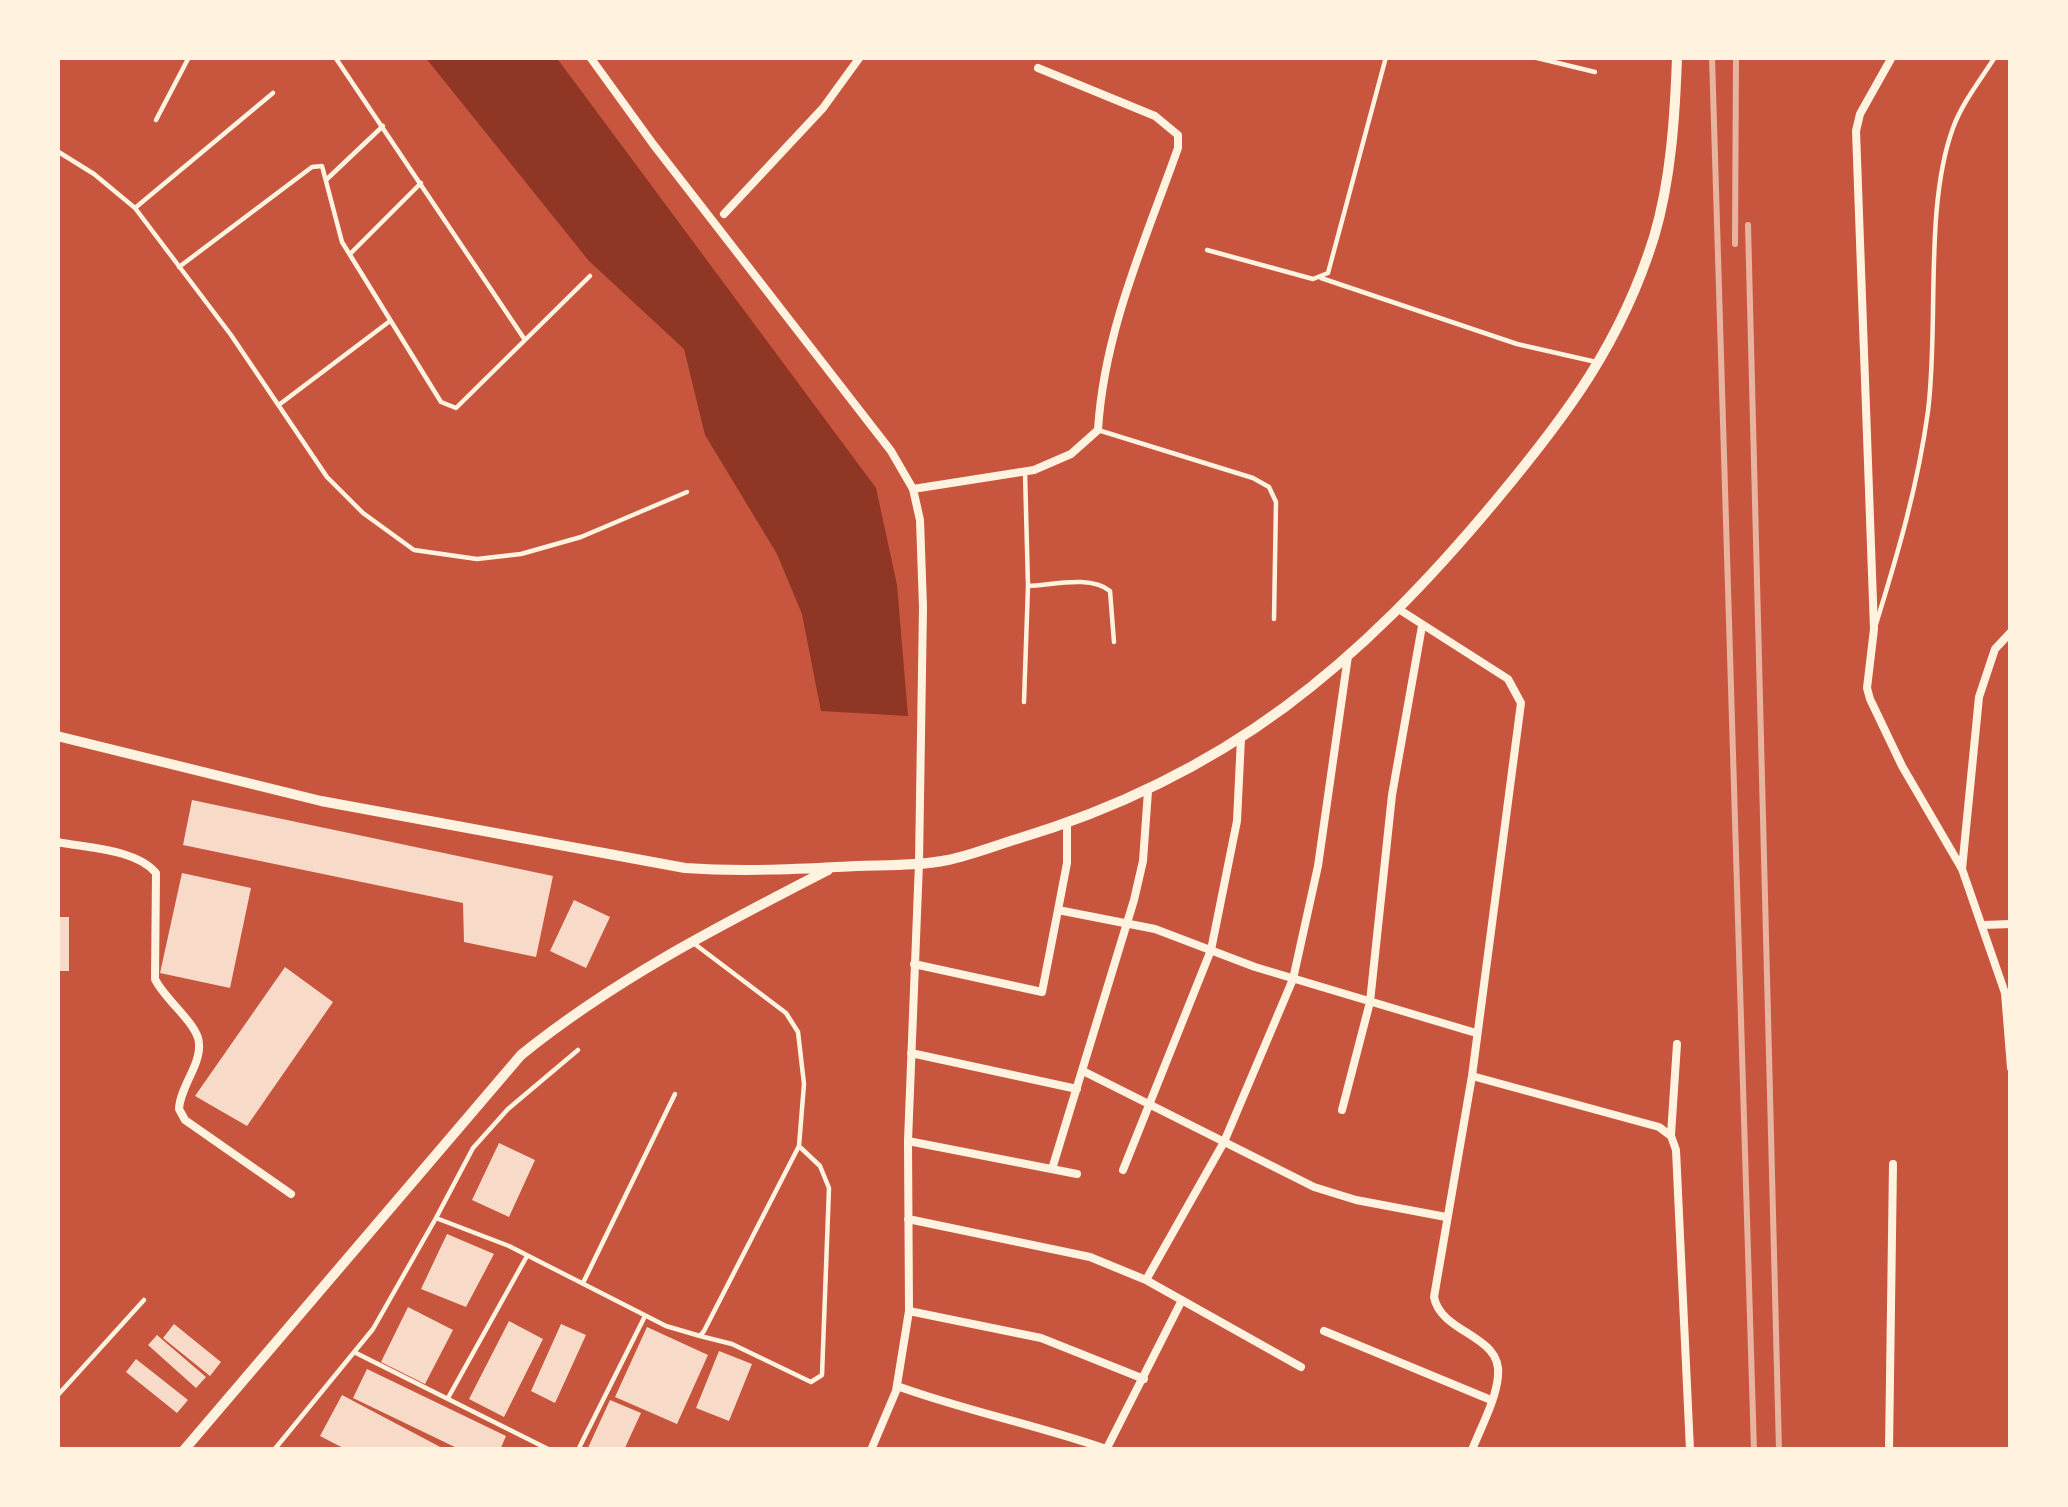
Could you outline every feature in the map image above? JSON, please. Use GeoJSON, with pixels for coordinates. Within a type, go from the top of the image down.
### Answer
{"type":"FeatureCollection","features":[{"type":"Feature","properties":{"kind":"street"},"geometry":{"type":"LineString","coordinates":[[590,57],[890,451],[913,489],[923,557],[919,863],[908,1141],[909,1311],[896,1386],[871,1450]]}},
{"type":"Feature","properties":{"kind":"street"},"geometry":{"type":"LineString","coordinates":[[724,214],[824,108],[860,57]]}},
{"type":"Feature","properties":{"kind":"street"},"geometry":{"type":"LineString","coordinates":[[57,736],[321,801],[619,859],[734,871],[948,860],[1067,824],[1148,790],[1241,738],[1312,688],[1400,610],[1576,402],[1628,304],[1655,234],[1670,154],[1677,57]]}},
{"type":"Feature","properties":{"kind":"street"},"geometry":{"type":"LineString","coordinates":[[1892,57],[1856,130],[1874,629],[1867,688],[1902,766],[1962,869],[2005,993],[2011,1068]]}},
{"type":"Feature","properties":{"kind":"street"},"geometry":{"type":"LineString","coordinates":[[913,489],[1025,472],[1071,454],[1098,430],[1100,390],[1112,340],[1140,244],[1178,148],[1178,135],[1155,116],[1038,68]]}},
{"type":"Feature","properties":{"kind":"street"},"geometry":{"type":"LineString","coordinates":[[1400,610],[1508,679],[1521,704],[1472,1076],[1436,1274],[1436,1309],[1442,1318],[1490,1349],[1496,1359],[1498,1380],[1472,1450]]}},
{"type":"Feature","properties":{"kind":"street"},"geometry":{"type":"LineString","coordinates":[[1342,1110],[1370,1002],[1392,795],[1422,626]]}},
{"type":"Feature","properties":{"kind":"street"},"geometry":{"type":"LineString","coordinates":[[1962,869],[1979,697],[1995,649],[2011,632]]}},
{"type":"Feature","properties":{"kind":"street"},"geometry":{"type":"LineString","coordinates":[[1145,1280],[1224,1142],[1294,979],[1318,866],[1348,656]]}},
{"type":"Feature","properties":{"kind":"street"},"geometry":{"type":"LineString","coordinates":[[1123,1170],[1211,950],[1237,821],[1241,738]]}},
{"type":"Feature","properties":{"kind":"street"},"geometry":{"type":"LineString","coordinates":[[1052,1169],[1143,861],[1148,790]]}},
{"type":"Feature","properties":{"kind":"street"},"geometry":{"type":"LineString","coordinates":[[914,964],[1042,992],[1067,863],[1067,824]]}},
{"type":"Feature","properties":{"kind":"street"},"geometry":{"type":"LineString","coordinates":[[57,842],[135,858],[156,873],[155,979],[200,1044],[179,1109],[185,1120],[291,1194]]}},
{"type":"Feature","properties":{"kind":"street"},"geometry":{"type":"LineString","coordinates":[[184,1450],[520,1054],[566,1018],[689,940],[833,867]]}},
{"type":"Feature","properties":{"kind":"street"},"geometry":{"type":"LineString","coordinates":[[1058,910],[1127,923],[1476,1033]]}},
{"type":"Feature","properties":{"kind":"street"},"geometry":{"type":"LineString","coordinates":[[1983,926],[2011,924]]}},
{"type":"Feature","properties":{"kind":"street"},"geometry":{"type":"LineString","coordinates":[[1677,1044],[1671,1136],[1676,1150],[1690,1450]]}},
{"type":"Feature","properties":{"kind":"street"},"geometry":{"type":"LineString","coordinates":[[911,1053],[1077,1089]]}},
{"type":"Feature","properties":{"kind":"street"},"geometry":{"type":"LineString","coordinates":[[1083,1071],[1330,1192],[1446,1217]]}},
{"type":"Feature","properties":{"kind":"street"},"geometry":{"type":"LineString","coordinates":[[1472,1076],[1659,1127],[1671,1136]]}},
{"type":"Feature","properties":{"kind":"street"},"geometry":{"type":"LineString","coordinates":[[908,1141],[1077,1174]]}},
{"type":"Feature","properties":{"kind":"street"},"geometry":{"type":"LineString","coordinates":[[1889,1450],[1893,1164]]}},
{"type":"Feature","properties":{"kind":"street"},"geometry":{"type":"LineString","coordinates":[[908,1219],[1057,1247],[1145,1280],[1301,1367]]}},
{"type":"Feature","properties":{"kind":"street"},"geometry":{"type":"LineString","coordinates":[[896,1386],[957,1408],[1029,1422],[1106,1450],[1182,1300]]}},
{"type":"Feature","properties":{"kind":"street"},"geometry":{"type":"LineString","coordinates":[[909,1311],[1025,1333],[1144,1379]]}},
{"type":"Feature","properties":{"kind":"street"},"geometry":{"type":"LineString","coordinates":[[1324,1331],[1491,1400]]}},
{"type":"Feature","properties":{"kind":"lane"},"geometry":{"type":"LineString","coordinates":[[156,120],[189,57]]}},
{"type":"Feature","properties":{"kind":"lane"},"geometry":{"type":"LineString","coordinates":[[335,57],[525,340]]}},
{"type":"Feature","properties":{"kind":"lane"},"geometry":{"type":"LineString","coordinates":[[1321,278],[1332,263],[1386,57]]}},
{"type":"Feature","properties":{"kind":"lane"},"geometry":{"type":"LineString","coordinates":[[1533,57],[1595,72]]}},
{"type":"Feature","properties":{"kind":"lane"},"geometry":{"type":"LineString","coordinates":[[1874,629],[1910,512],[1926,425],[1934,350],[1937,205],[1946,152],[1954,123],[1995,57]]}},
{"type":"Feature","properties":{"kind":"lane"},"geometry":{"type":"LineString","coordinates":[[135,208],[273,93]]}},
{"type":"Feature","properties":{"kind":"lane"},"geometry":{"type":"LineString","coordinates":[[326,180],[383,126]]}},
{"type":"Feature","properties":{"kind":"lane"},"geometry":{"type":"LineString","coordinates":[[57,151],[135,208],[327,477],[363,513],[414,550],[477,559],[521,554],[580,537],[687,492]]}},
{"type":"Feature","properties":{"kind":"lane"},"geometry":{"type":"LineString","coordinates":[[179,267],[312,167],[322,166],[335,223],[350,254],[441,402],[450,408],[590,276]]}},
{"type":"Feature","properties":{"kind":"lane"},"geometry":{"type":"LineString","coordinates":[[350,254],[421,183]]}},
{"type":"Feature","properties":{"kind":"lane"},"geometry":{"type":"LineString","coordinates":[[1207,250],[1321,278],[1517,344],[1599,362]]}},
{"type":"Feature","properties":{"kind":"lane"},"geometry":{"type":"LineString","coordinates":[[278,406],[390,321]]}},
{"type":"Feature","properties":{"kind":"lane"},"geometry":{"type":"LineString","coordinates":[[1098,430],[1269,487],[1276,502],[1274,619]]}},
{"type":"Feature","properties":{"kind":"lane"},"geometry":{"type":"LineString","coordinates":[[1024,703],[1025,472]]}},
{"type":"Feature","properties":{"kind":"lane"},"geometry":{"type":"LineString","coordinates":[[1028,586],[1094,582],[1106,586],[1114,642]]}},
{"type":"Feature","properties":{"kind":"lane"},"geometry":{"type":"LineString","coordinates":[[689,940],[771,999],[798,1032],[804,1084],[799,1146],[700,1336]]}},
{"type":"Feature","properties":{"kind":"lane"},"geometry":{"type":"LineString","coordinates":[[274,1450],[373,1328],[473,1148],[508,1109],[578,1050]]}},
{"type":"Feature","properties":{"kind":"lane"},"geometry":{"type":"LineString","coordinates":[[583,1284],[675,1094]]}},
{"type":"Feature","properties":{"kind":"lane"},"geometry":{"type":"LineString","coordinates":[[436,1218],[527,1256],[645,1316],[732,1344],[812,1382],[822,1375],[829,1188],[820,1166],[799,1146]]}},
{"type":"Feature","properties":{"kind":"lane"},"geometry":{"type":"LineString","coordinates":[[448,1399],[527,1256]]}},
{"type":"Feature","properties":{"kind":"lane"},"geometry":{"type":"LineString","coordinates":[[57,1396],[144,1300]]}},
{"type":"Feature","properties":{"kind":"lane"},"geometry":{"type":"LineString","coordinates":[[578,1450],[645,1316]]}},
{"type":"Feature","properties":{"kind":"lane"},"geometry":{"type":"LineString","coordinates":[[354,1352],[550,1450]]}},
{"type":"Feature","properties":{"kind":"shaded area"},"geometry":{"type":"Polygon","coordinates":[[[425,57],[556,57],[876,488],[897,585],[908,716],[821,711],[802,614],[777,554],[705,435],[684,349],[589,261],[425,57]]]}},
{"type":"Feature","properties":{"kind":"building"},"geometry":{"type":"Polygon","coordinates":[[[192,800],[553,876],[536,957],[464,942],[463,903],[183,845],[192,800]]]}},
{"type":"Feature","properties":{"kind":"building"},"geometry":{"type":"Polygon","coordinates":[[[182,873],[251,888],[230,988],[160,973],[182,873]]]}},
{"type":"Feature","properties":{"kind":"building"},"geometry":{"type":"Polygon","coordinates":[[[574,900],[610,917],[586,968],[550,951],[574,900]]]}},
{"type":"Feature","properties":{"kind":"building"},"geometry":{"type":"Polygon","coordinates":[[[57,917],[69,917],[69,971],[57,971],[57,917]]]}},
{"type":"Feature","properties":{"kind":"building"},"geometry":{"type":"Polygon","coordinates":[[[285,967],[333,1002],[247,1126],[195,1096],[285,967]]]}},
{"type":"Feature","properties":{"kind":"building"},"geometry":{"type":"Polygon","coordinates":[[[499,1143],[535,1160],[509,1217],[472,1200],[499,1143]]]}},
{"type":"Feature","properties":{"kind":"building"},"geometry":{"type":"Polygon","coordinates":[[[447,1234],[494,1254],[466,1307],[421,1289],[447,1234]]]}},
{"type":"Feature","properties":{"kind":"building"},"geometry":{"type":"Polygon","coordinates":[[[408,1307],[453,1330],[425,1384],[381,1362],[408,1307]]]}},
{"type":"Feature","properties":{"kind":"building"},"geometry":{"type":"Polygon","coordinates":[[[509,1321],[543,1339],[504,1417],[469,1399],[509,1321]]]}},
{"type":"Feature","properties":{"kind":"building"},"geometry":{"type":"Polygon","coordinates":[[[174,1324],[221,1362],[210,1376],[163,1338],[174,1324]]]}},
{"type":"Feature","properties":{"kind":"building"},"geometry":{"type":"Polygon","coordinates":[[[561,1324],[586,1335],[555,1403],[531,1391],[561,1324]]]}},
{"type":"Feature","properties":{"kind":"building"},"geometry":{"type":"Polygon","coordinates":[[[647,1327],[708,1355],[677,1424],[615,1397],[647,1327]]]}},
{"type":"Feature","properties":{"kind":"building"},"geometry":{"type":"Polygon","coordinates":[[[157,1335],[206,1377],[196,1388],[148,1345],[157,1335]]]}},
{"type":"Feature","properties":{"kind":"building"},"geometry":{"type":"Polygon","coordinates":[[[719,1351],[752,1364],[729,1421],[696,1408],[719,1351]]]}},
{"type":"Feature","properties":{"kind":"building"},"geometry":{"type":"Polygon","coordinates":[[[136,1359],[188,1400],[177,1413],[126,1372],[136,1359]]]}},
{"type":"Feature","properties":{"kind":"building"},"geometry":{"type":"Polygon","coordinates":[[[367,1369],[506,1436],[500,1450],[461,1450],[353,1398],[367,1369]]]}},
{"type":"Feature","properties":{"kind":"building"},"geometry":{"type":"Polygon","coordinates":[[[342,1395],[446,1450],[347,1450],[320,1436],[342,1395]]]}},
{"type":"Feature","properties":{"kind":"building"},"geometry":{"type":"Polygon","coordinates":[[[610,1400],[641,1413],[624,1450],[587,1450],[610,1400]]]}},
{"type":"Feature","properties":{"kind":"railway"},"geometry":{"type":"LineString","coordinates":[[1712,57],[1754,1450]]}},
{"type":"Feature","properties":{"kind":"railway"},"geometry":{"type":"LineString","coordinates":[[1735,244],[1736,57]]}},
{"type":"Feature","properties":{"kind":"railway"},"geometry":{"type":"LineString","coordinates":[[1748,225],[1779,1450]]}}]}
